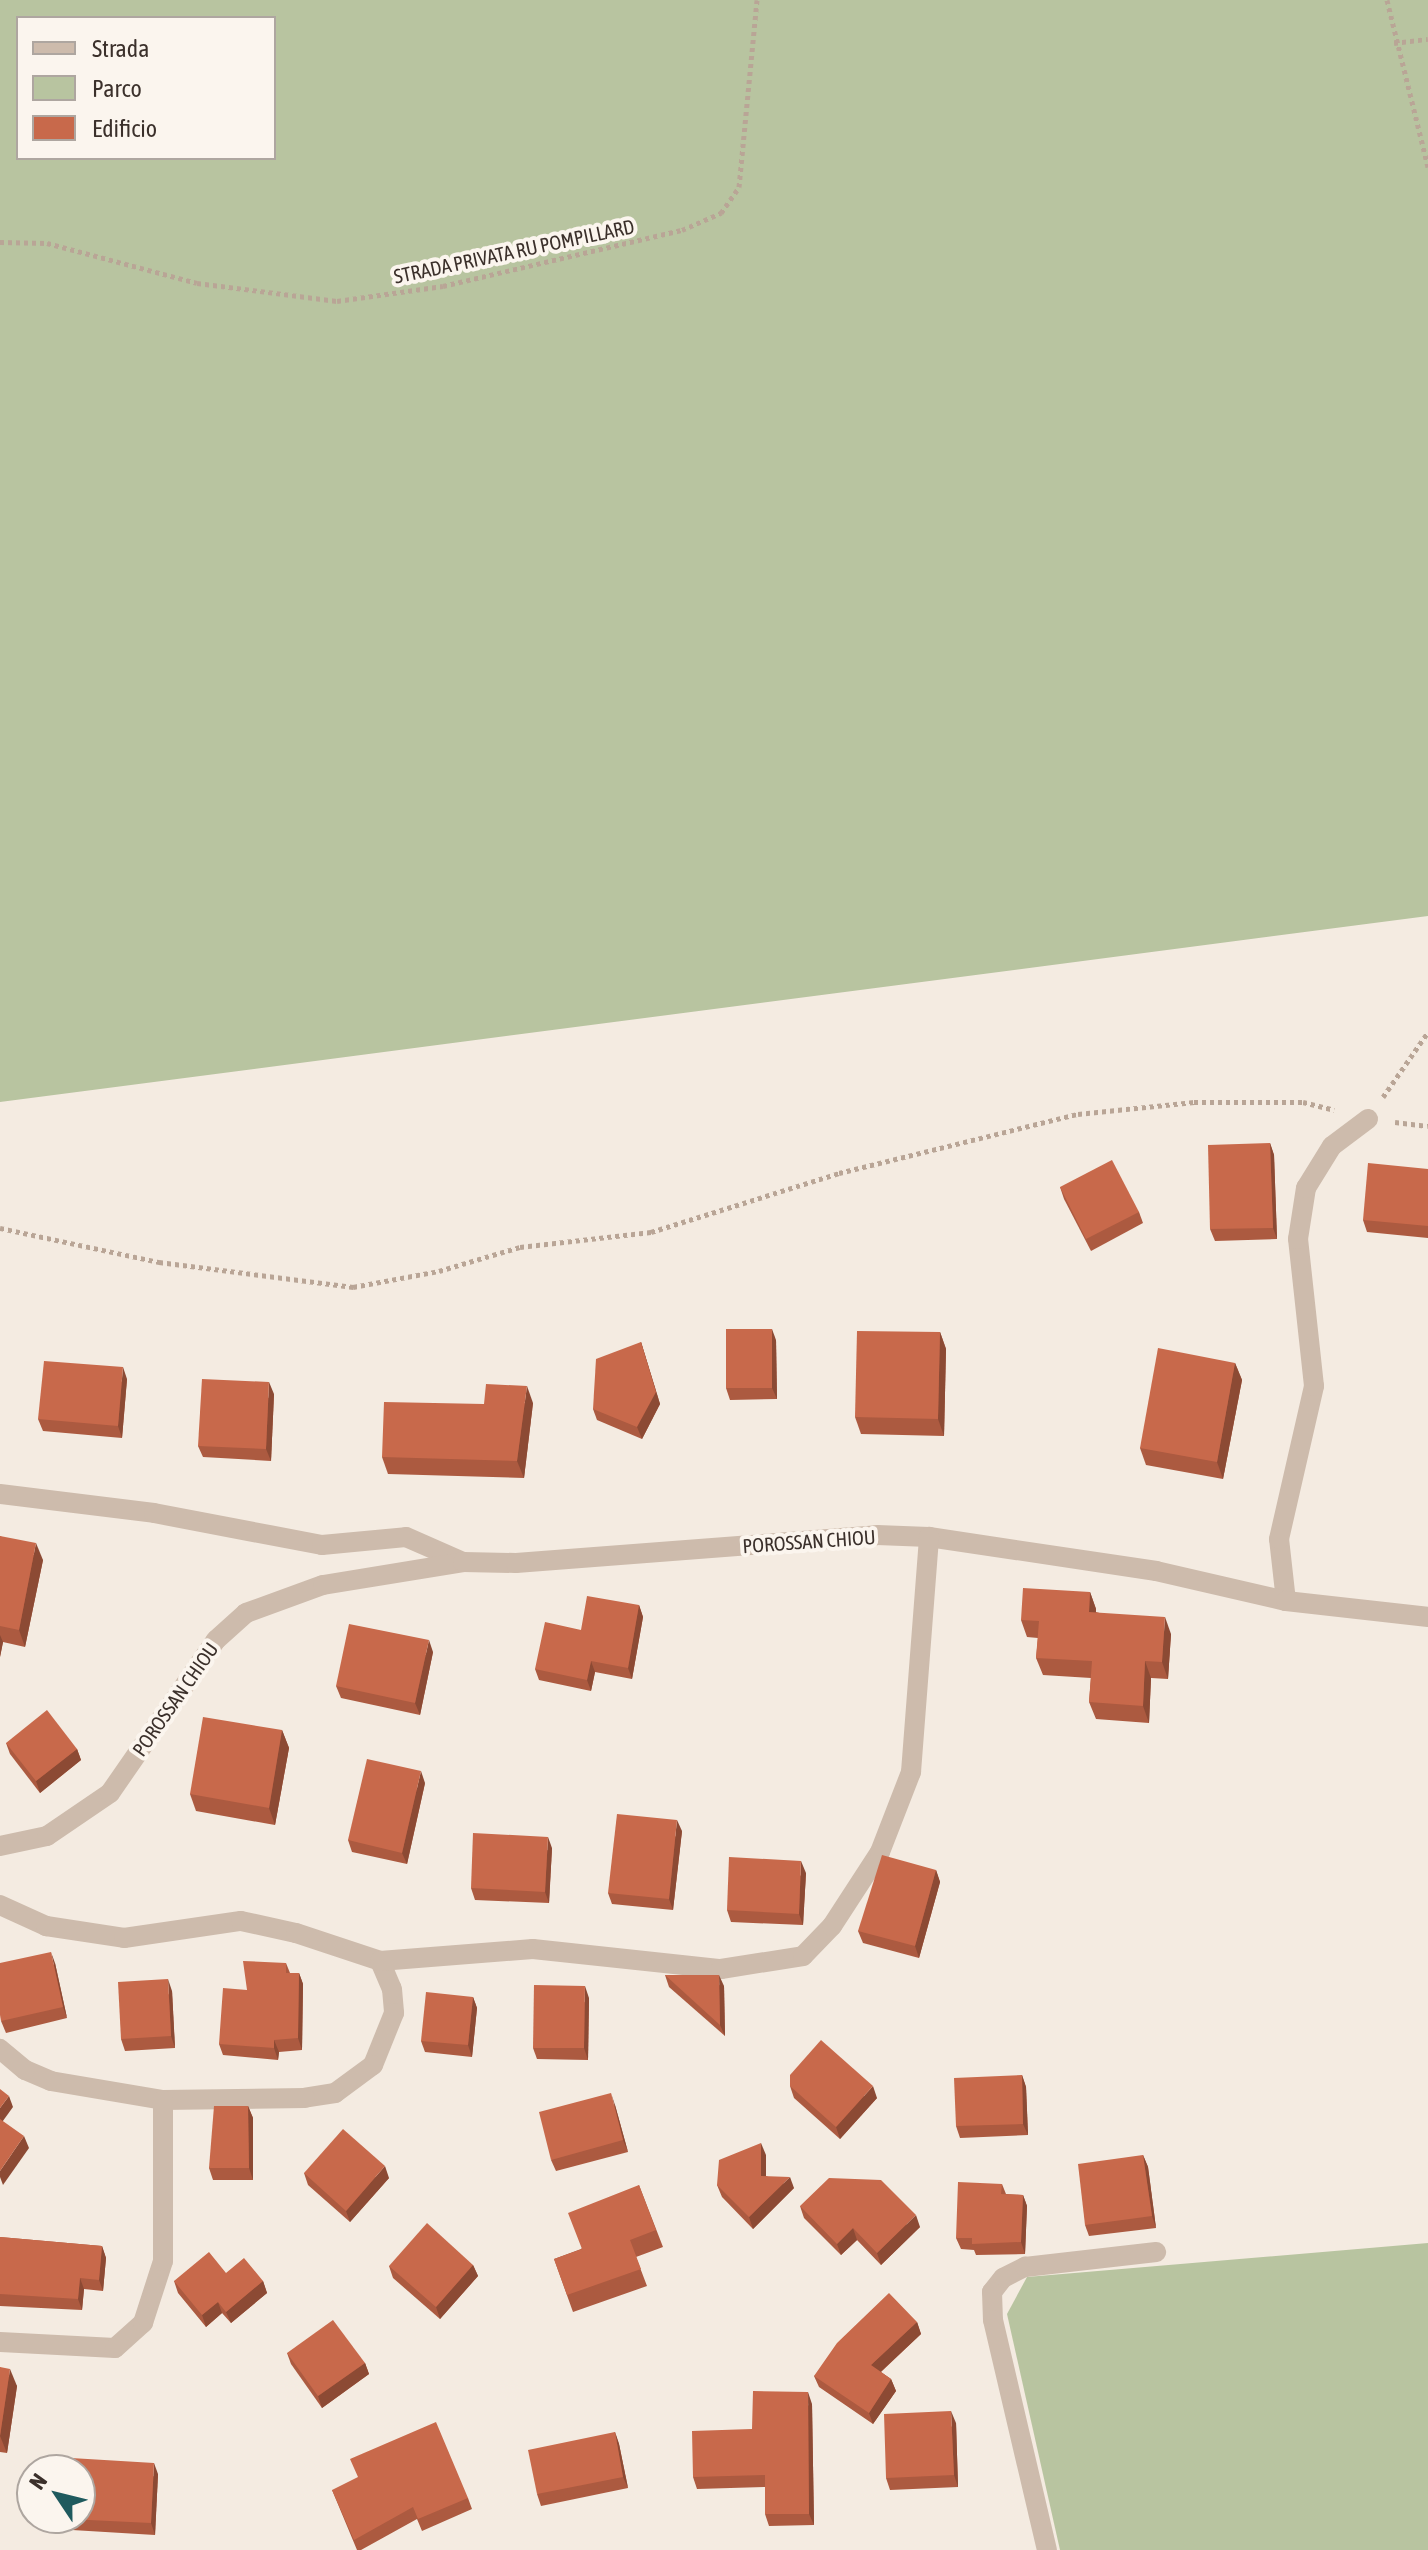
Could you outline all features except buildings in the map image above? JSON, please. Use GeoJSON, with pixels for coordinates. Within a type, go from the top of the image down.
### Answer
{"type":"FeatureCollection","features":[{"type":"Feature","properties":{"kind":"street"},"geometry":{"type":"LineString","coordinates":[[1286,1601],[1281,1524],[1314,1386],[1298,1239],[1306,1188],[1332,1146],[1368,1119]]}},
{"type":"Feature","properties":{"kind":"street","name":"POROSSAN CHIOU"},"geometry":{"type":"LineString","coordinates":[[0,1494],[154,1513],[322,1545],[406,1537],[463,1562]]}},
{"type":"Feature","properties":{"kind":"street","name":"POROSSAN CHIOU"},"geometry":{"type":"LineString","coordinates":[[0,1846],[47,1836],[110,1793],[216,1640],[246,1613],[323,1585],[463,1562],[516,1563],[877,1535],[929,1537],[1156,1571],[1286,1601],[1428,1617]]}},
{"type":"Feature","properties":{"kind":"street"},"geometry":{"type":"LineString","coordinates":[[0,1905],[46,1926],[124,1938],[241,1921],[380,1961],[533,1949],[721,1969],[803,1956],[832,1926],[880,1852],[911,1772],[929,1537]]}},
{"type":"Feature","properties":{"kind":"street"},"geometry":{"type":"LineString","coordinates":[[0,2049],[25,2070],[51,2081],[163,2100],[335,2093],[373,2065],[394,2013],[392,1989],[380,1961]]}},
{"type":"Feature","properties":{"kind":"street"},"geometry":{"type":"LineString","coordinates":[[0,2342],[115,2348],[143,2323],[163,2261],[163,2100]]}},
{"type":"Feature","properties":{"kind":"street"},"geometry":{"type":"LineString","coordinates":[[1047,2550],[993,2320],[992,2292],[1003,2278],[1025,2267],[1156,2252]]}},
{"type":"Feature","properties":{"kind":"path","name":"STRADA PRIVATA RU POMPILLARD"},"geometry":{"type":"LineString","coordinates":[[0,242],[47,243],[197,283],[337,301],[443,286],[682,230],[721,213],[739,187],[757,0]]}},
{"type":"Feature","properties":{"kind":"path"},"geometry":{"type":"LineString","coordinates":[[1387,0],[1394,43],[1428,167]]}},
{"type":"Feature","properties":{"kind":"path"},"geometry":{"type":"LineString","coordinates":[[1394,43],[1428,39]]}},
{"type":"Feature","properties":{"kind":"path"},"geometry":{"type":"LineString","coordinates":[[0,1228],[159,1262],[353,1287],[439,1271],[520,1247],[651,1232],[839,1173],[1078,1114],[1194,1102],[1303,1102],[1368,1119],[1428,1032]]}},
{"type":"Feature","properties":{"kind":"green space"},"geometry":{"type":"Polygon","coordinates":[[[0,0],[1428,0],[1428,916],[0,1102],[0,0]]]}},
{"type":"Feature","properties":{"kind":"green space"},"geometry":{"type":"Polygon","coordinates":[[[1428,2243],[1428,2550],[1060,2550],[1007,2314],[1027,2277],[1428,2243]]]}}]}
